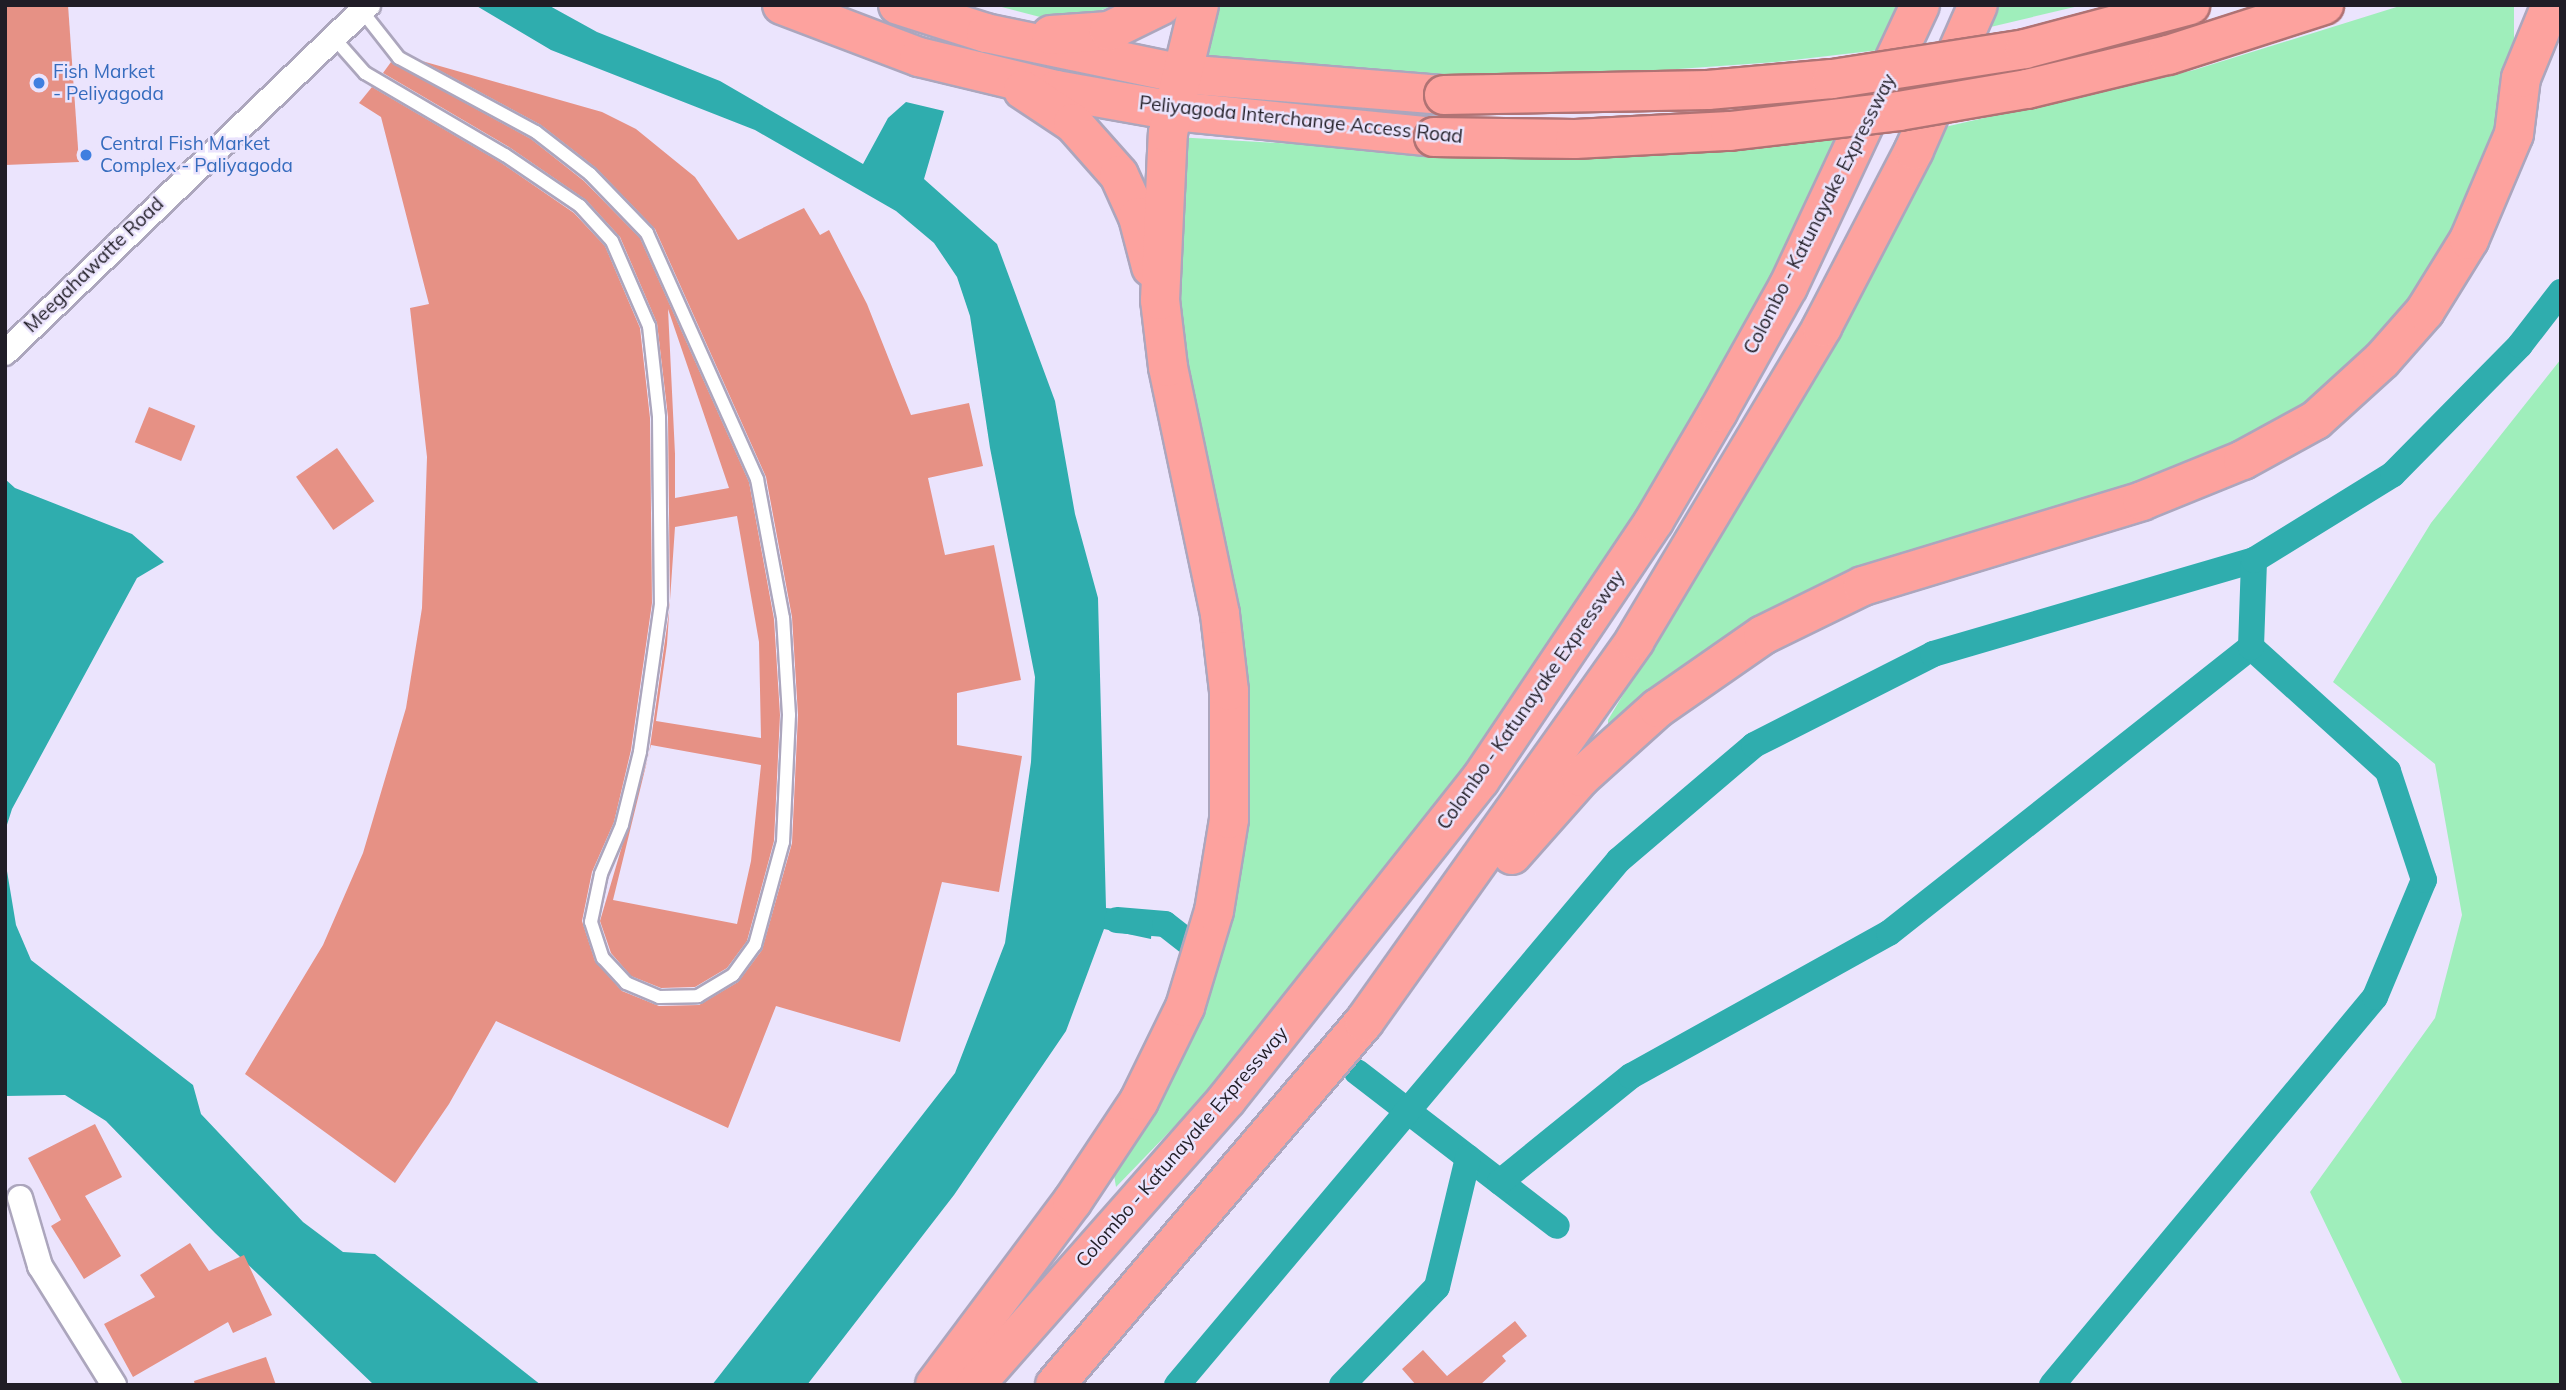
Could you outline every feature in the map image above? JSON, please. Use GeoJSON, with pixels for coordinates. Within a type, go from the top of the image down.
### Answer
{"type":"FeatureCollection","features":[{"type":"Feature","properties":{"kind":"highway","name":"Peliyagoda Interchange Access Road"},"geometry":{"type":"LineString","coordinates":[[782,5],[919,57],[1001,77],[1174,111],[1434,137],[1575,139],[1730,131],[1899,111],[2027,89],[2168,55],[2324,5]]}},
{"type":"Feature","properties":{"kind":"highway","name":"Peliyagoda Interchange Access Road"},"geometry":{"type":"LineString","coordinates":[[898,5],[986,33],[1182,74],[1444,95],[1708,90],[1845,78],[2025,49],[2190,5]]}},
{"type":"Feature","properties":{"kind":"highway"},"geometry":{"type":"LineString","coordinates":[[986,33],[1067,35],[1109,31],[1163,5]]}},
{"type":"Feature","properties":{"kind":"highway"},"geometry":{"type":"LineString","coordinates":[[1160,300],[1168,133],[1199,5]]}},
{"type":"Feature","properties":{"kind":"highway","name":"Colombo - Katunayake Expressway"},"geometry":{"type":"LineString","coordinates":[[975,1385],[1227,1099],[1480,780],[1654,521],[1718,412],[1788,287],[1852,158],[1920,5]]}},
{"type":"Feature","properties":{"kind":"highway"},"geometry":{"type":"LineString","coordinates":[[1364,1022],[1552,763],[1704,528],[1822,327],[1914,150],[1978,5]]}},
{"type":"Feature","properties":{"kind":"highway"},"geometry":{"type":"LineString","coordinates":[[1055,1385],[1364,1022],[1581,777],[1658,708],[1763,635],[1863,586],[2142,501],[2243,460],[2316,420],[2382,360],[2425,311],[2469,240],[2514,134],[2521,78],[2523,5]]}},
{"type":"Feature","properties":{"kind":"highway"},"geometry":{"type":"LineString","coordinates":[[2521,78],[2551,5]]}},
{"type":"Feature","properties":{"kind":"highway"},"geometry":{"type":"LineString","coordinates":[[934,1385],[1072,1202],[1139,1101],[1185,1007],[1214,911],[1229,819],[1229,691],[1220,614],[1168,366],[1160,300],[1138,217],[1119,175],[1073,123],[1001,77]]}},
{"type":"Feature","properties":{"kind":"street","name":"Meegahawatte Road"},"geometry":{"type":"LineString","coordinates":[[5,353],[365,8]]}},
{"type":"Feature","properties":{"kind":"street"},"geometry":{"type":"LineString","coordinates":[[20,1198],[40,1266],[114,1385]]}},
{"type":"Feature","properties":{"kind":"lane"},"geometry":{"type":"LineString","coordinates":[[334,38],[365,73],[505,155],[580,206],[612,241],[649,326],[659,417],[661,604],[640,752],[622,825],[601,874],[591,922],[603,958],[626,983],[659,997],[698,996],[733,975],[755,945],[783,842],[789,715],[783,618],[757,479],[647,233],[590,174],[536,132],[400,58],[365,8]]}},
{"type":"Feature","properties":{"kind":"shaded area"},"geometry":{"type":"Polygon","coordinates":[[[475,5],[548,5],[597,32],[720,81],[863,164],[888,118],[906,102],[944,111],[924,179],[997,244],[1055,401],[1075,514],[1098,598],[1106,908],[1153,912],[1151,939],[1104,929],[1066,1031],[954,1195],[807,1385],[712,1385],[955,1073],[1005,943],[1031,762],[1035,677],[990,448],[970,316],[957,277],[934,243],[896,211],[755,130],[551,50],[475,5]]]}},
{"type":"Feature","properties":{"kind":"shaded area"},"geometry":{"type":"Polygon","coordinates":[[[994,5],[1115,5],[1085,16],[1044,18],[994,5]]]}},
{"type":"Feature","properties":{"kind":"shaded area"},"geometry":{"type":"Polygon","coordinates":[[[1211,5],[1906,5],[1888,49],[1776,62],[1523,80],[1207,63],[1201,31],[1211,5]]]}},
{"type":"Feature","properties":{"kind":"shaded area"},"geometry":{"type":"Polygon","coordinates":[[[1992,5],[2083,5],[1982,29],[1992,5]]]}},
{"type":"Feature","properties":{"kind":"shaded area"},"geometry":{"type":"Polygon","coordinates":[[[2403,5],[2514,5],[2514,45],[2503,107],[2465,221],[2406,310],[2328,391],[2244,446],[1728,639],[1707,650],[1608,732],[1608,720],[1832,345],[1936,129],[2194,70],[2403,5]]]}},
{"type":"Feature","properties":{"kind":"shaded area"},"geometry":{"type":"Polygon","coordinates":[[[1856,129],[1585,612],[1258,1040],[1116,1187],[1114,1175],[1137,1137],[1237,863],[1169,313],[1176,137],[1431,152],[1856,129]]]}},
{"type":"Feature","properties":{"kind":"shaded area"},"geometry":{"type":"Polygon","coordinates":[[[2561,359],[2561,1385],[2403,1385],[2310,1192],[2435,1018],[2462,915],[2435,764],[2333,682],[2431,523],[2561,359]]]}},
{"type":"Feature","properties":{"kind":"shaded area"},"geometry":{"type":"Polygon","coordinates":[[[5,479],[15,488],[132,534],[164,562],[137,578],[12,809],[5,831],[5,479]]]}},
{"type":"Feature","properties":{"kind":"shaded area"},"geometry":{"type":"Polygon","coordinates":[[[5,859],[16,925],[31,960],[193,1085],[201,1114],[303,1222],[343,1252],[375,1254],[541,1385],[374,1385],[215,1233],[106,1121],[65,1095],[5,1096],[5,859]]]}},
{"type":"Feature","properties":{"kind":"building","name":"Fish Market - Peliyagoda"},"geometry":{"type":"Polygon","coordinates":[[[5,5],[68,5],[79,162],[5,165],[5,5]]]}},
{"type":"Feature","properties":{"kind":"building"},"geometry":{"type":"Polygon","coordinates":[[[422,61],[602,112],[636,129],[695,177],[738,240],[804,208],[820,235],[829,230],[867,304],[911,415],[969,403],[983,466],[928,478],[945,555],[994,545],[1021,680],[957,693],[957,745],[1022,756],[999,892],[942,882],[900,1042],[776,1006],[728,1128],[496,1021],[449,1104],[395,1183],[245,1074],[323,945],[363,853],[406,708],[422,608],[427,457],[410,308],[429,304],[381,117],[359,103],[372,87],[500,162],[574,213],[605,246],[640,328],[650,418],[652,603],[631,750],[614,822],[592,872],[582,921],[595,961],[622,991],[659,1006],[699,1005],[738,982],[762,950],[792,843],[798,715],[792,617],[766,477],[655,229],[596,168],[541,125],[422,61]]]}},
{"type":"Feature","properties":{"kind":"building"},"geometry":{"type":"Polygon","coordinates":[[[391,62],[531,139],[584,181],[640,238],[749,482],[774,619],[780,715],[774,841],[747,941],[727,968],[695,987],[661,988],[631,976],[611,953],[600,921],[648,758],[613,900],[737,924],[751,861],[761,765],[651,745],[649,752],[669,610],[656,721],[761,738],[759,642],[737,516],[675,527],[670,601],[668,417],[657,323],[620,237],[586,200],[509,147],[383,73],[391,62]],[[668,309],[675,454],[675,498],[729,488],[668,309]]]}},
{"type":"Feature","properties":{"kind":"building"},"geometry":{"type":"Polygon","coordinates":[[[149,407],[195,426],[181,461],[135,442],[149,407]]]}},
{"type":"Feature","properties":{"kind":"building"},"geometry":{"type":"Polygon","coordinates":[[[337,448],[374,501],[333,530],[296,477],[337,448]]]}},
{"type":"Feature","properties":{"kind":"building"},"geometry":{"type":"Polygon","coordinates":[[[95,1124],[122,1177],[85,1196],[121,1256],[84,1279],[51,1226],[61,1220],[28,1158],[95,1124]]]}},
{"type":"Feature","properties":{"kind":"building"},"geometry":{"type":"Polygon","coordinates":[[[190,1243],[209,1271],[244,1255],[272,1315],[233,1333],[228,1322],[133,1377],[104,1324],[155,1297],[140,1275],[190,1243]]]}},
{"type":"Feature","properties":{"kind":"building"},"geometry":{"type":"Polygon","coordinates":[[[1515,1321],[1527,1336],[1502,1356],[1506,1361],[1480,1385],[1416,1385],[1402,1369],[1423,1350],[1447,1376],[1515,1321]]]}},
{"type":"Feature","properties":{"kind":"building"},"geometry":{"type":"Polygon","coordinates":[[[266,1357],[276,1385],[195,1385],[194,1381],[266,1357]]]}},
{"type":"Feature","properties":{"kind":"waterway"},"geometry":{"type":"LineString","coordinates":[[2052,1385],[2375,997],[2424,880],[2388,771],[2251,647],[2254,560],[2393,474],[2520,345],[2561,292]]}},
{"type":"Feature","properties":{"kind":"waterway"},"geometry":{"type":"LineString","coordinates":[[1177,1385],[1619,860],[1754,745],[1933,654],[2254,560]]}},
{"type":"Feature","properties":{"kind":"waterway"},"geometry":{"type":"LineString","coordinates":[[1500,1182],[1631,1076],[1889,933],[2251,647]]}},
{"type":"Feature","properties":{"kind":"waterway"},"geometry":{"type":"LineString","coordinates":[[1117,920],[1165,924],[1187,941]]}},
{"type":"Feature","properties":{"kind":"waterway"},"geometry":{"type":"LineString","coordinates":[[1357,1072],[1557,1226]]}},
{"type":"Feature","properties":{"kind":"waterway"},"geometry":{"type":"LineString","coordinates":[[1342,1385],[1437,1287],[1468,1158]]}},
{"type":"Feature","properties":{"kind":"place","name":"Fish Market - Peliyagoda"},"geometry":{"type":"Point","coordinates":[39,83]}},
{"type":"Feature","properties":{"kind":"place","name":"Central Fish Market Complex - Paliyagoda"},"geometry":{"type":"Point","coordinates":[86,155]}}]}
